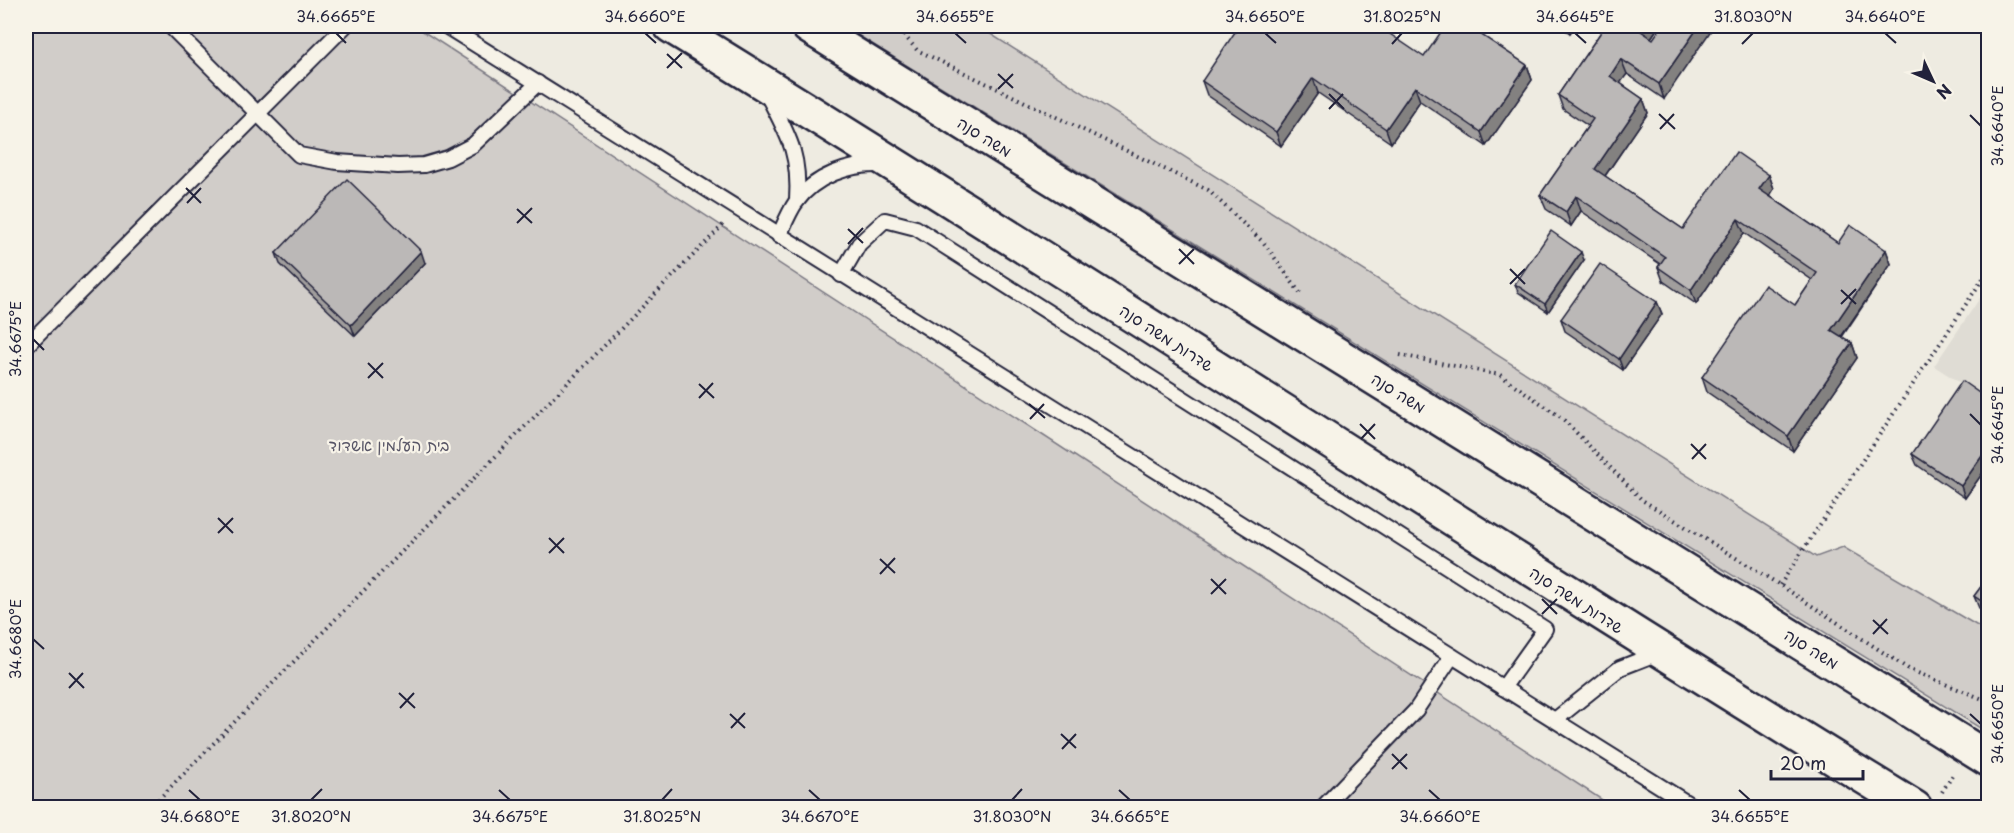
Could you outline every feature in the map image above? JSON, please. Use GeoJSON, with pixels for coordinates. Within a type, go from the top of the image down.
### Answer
{"type":"FeatureCollection","features":[{"type":"Feature","properties":{"kind":"main road","name":"שדרות משה סנה"},"geometry":{"type":"LineString","coordinates":[[671,26],[897,165],[1661,652]]}},
{"type":"Feature","properties":{"kind":"main road","name":"משה סנה"},"geometry":{"type":"LineString","coordinates":[[808,26],[1989,759]]}},
{"type":"Feature","properties":{"kind":"main road"},"geometry":{"type":"LineString","coordinates":[[1661,652],[1915,807]]}},
{"type":"Feature","properties":{"kind":"lane"},"geometry":{"type":"LineString","coordinates":[[170,26],[299,155],[337,162],[398,166],[424,165],[447,158],[473,145],[538,83]]}},
{"type":"Feature","properties":{"kind":"lane"},"geometry":{"type":"LineString","coordinates":[[26,346],[345,26]]}},
{"type":"Feature","properties":{"kind":"lane"},"geometry":{"type":"LineString","coordinates":[[446,26],[1695,807]]}},
{"type":"Feature","properties":{"kind":"lane"},"geometry":{"type":"LineString","coordinates":[[760,80],[794,150],[798,172],[797,201]]}},
{"type":"Feature","properties":{"kind":"lane"},"geometry":{"type":"LineString","coordinates":[[779,236],[797,201],[822,179],[859,164],[897,165]]}},
{"type":"Feature","properties":{"kind":"lane"},"geometry":{"type":"LineString","coordinates":[[841,274],[859,244],[885,220],[916,228],[1545,628],[1503,688]]}},
{"type":"Feature","properties":{"kind":"lane"},"geometry":{"type":"LineString","coordinates":[[1555,720],[1620,668],[1661,652]]}},
{"type":"Feature","properties":{"kind":"lane"},"geometry":{"type":"LineString","coordinates":[[1322,807],[1416,710],[1452,656]]}},
{"type":"Feature","properties":{"kind":"path"},"geometry":{"type":"LineString","coordinates":[[896,26],[917,50],[1208,190],[1264,243],[1302,295]]}},
{"type":"Feature","properties":{"kind":"path"},"geometry":{"type":"LineString","coordinates":[[150,807],[738,210]]}},
{"type":"Feature","properties":{"kind":"path"},"geometry":{"type":"LineString","coordinates":[[1760,615],[1989,271]]}},
{"type":"Feature","properties":{"kind":"path"},"geometry":{"type":"LineString","coordinates":[[1396,354],[1500,375],[1562,418],[1642,500],[1780,585],[1910,670],[1989,701]]}},
{"type":"Feature","properties":{"kind":"shaded area"},"geometry":{"type":"Polygon","coordinates":[[[1988,286],[1988,401],[1934,366],[1988,286]]]}},
{"type":"Feature","properties":{"kind":"green space","name":"בית העלמין אשדוד"},"geometry":{"type":"Polygon","coordinates":[[[26,26],[415,26],[1613,807],[26,807],[26,26]]]}},
{"type":"Feature","properties":{"kind":"green space"},"geometry":{"type":"Polygon","coordinates":[[[843,26],[978,26],[1816,557],[1843,547],[1988,632],[1988,733],[843,26]]]}},
{"type":"Feature","properties":{"kind":"building"},"geometry":{"type":"Polygon","coordinates":[[[1239,26],[1332,26],[1336,28],[1338,26],[1378,26],[1424,57],[1445,26],[1468,26],[1527,65],[1481,132],[1415,87],[1386,129],[1313,78],[1276,132],[1202,81],[1239,26]]]}},
{"type":"Feature","properties":{"kind":"building"},"geometry":{"type":"Polygon","coordinates":[[[1605,26],[1644,26],[1641,31],[1653,39],[1662,26],[1699,26],[1659,84],[1621,59],[1610,76],[1643,99],[1595,169],[1683,229],[1736,152],[1769,175],[1759,189],[1838,243],[1850,225],[1886,250],[1831,330],[1852,343],[1788,436],[1702,377],[1765,285],[1795,305],[1817,273],[1738,219],[1691,290],[1658,267],[1665,257],[1576,196],[1566,212],[1540,195],[1593,119],[1558,95],[1605,26]]]}},
{"type":"Feature","properties":{"kind":"building"},"geometry":{"type":"Polygon","coordinates":[[[347,179],[421,251],[351,325],[276,253],[347,179]]]}},
{"type":"Feature","properties":{"kind":"building"},"geometry":{"type":"Polygon","coordinates":[[[1551,231],[1581,252],[1545,304],[1515,284],[1551,231]]]}},
{"type":"Feature","properties":{"kind":"building"},"geometry":{"type":"Polygon","coordinates":[[[1600,264],[1657,302],[1619,359],[1561,319],[1600,264]]]}},
{"type":"Feature","properties":{"kind":"building"},"geometry":{"type":"Polygon","coordinates":[[[1962,381],[1989,400],[1989,446],[1961,486],[1912,454],[1962,381]]]}},
{"type":"Feature","properties":{"kind":"building"},"geometry":{"type":"Polygon","coordinates":[[[1989,576],[1989,606],[1974,596],[1989,576]]]}}]}
